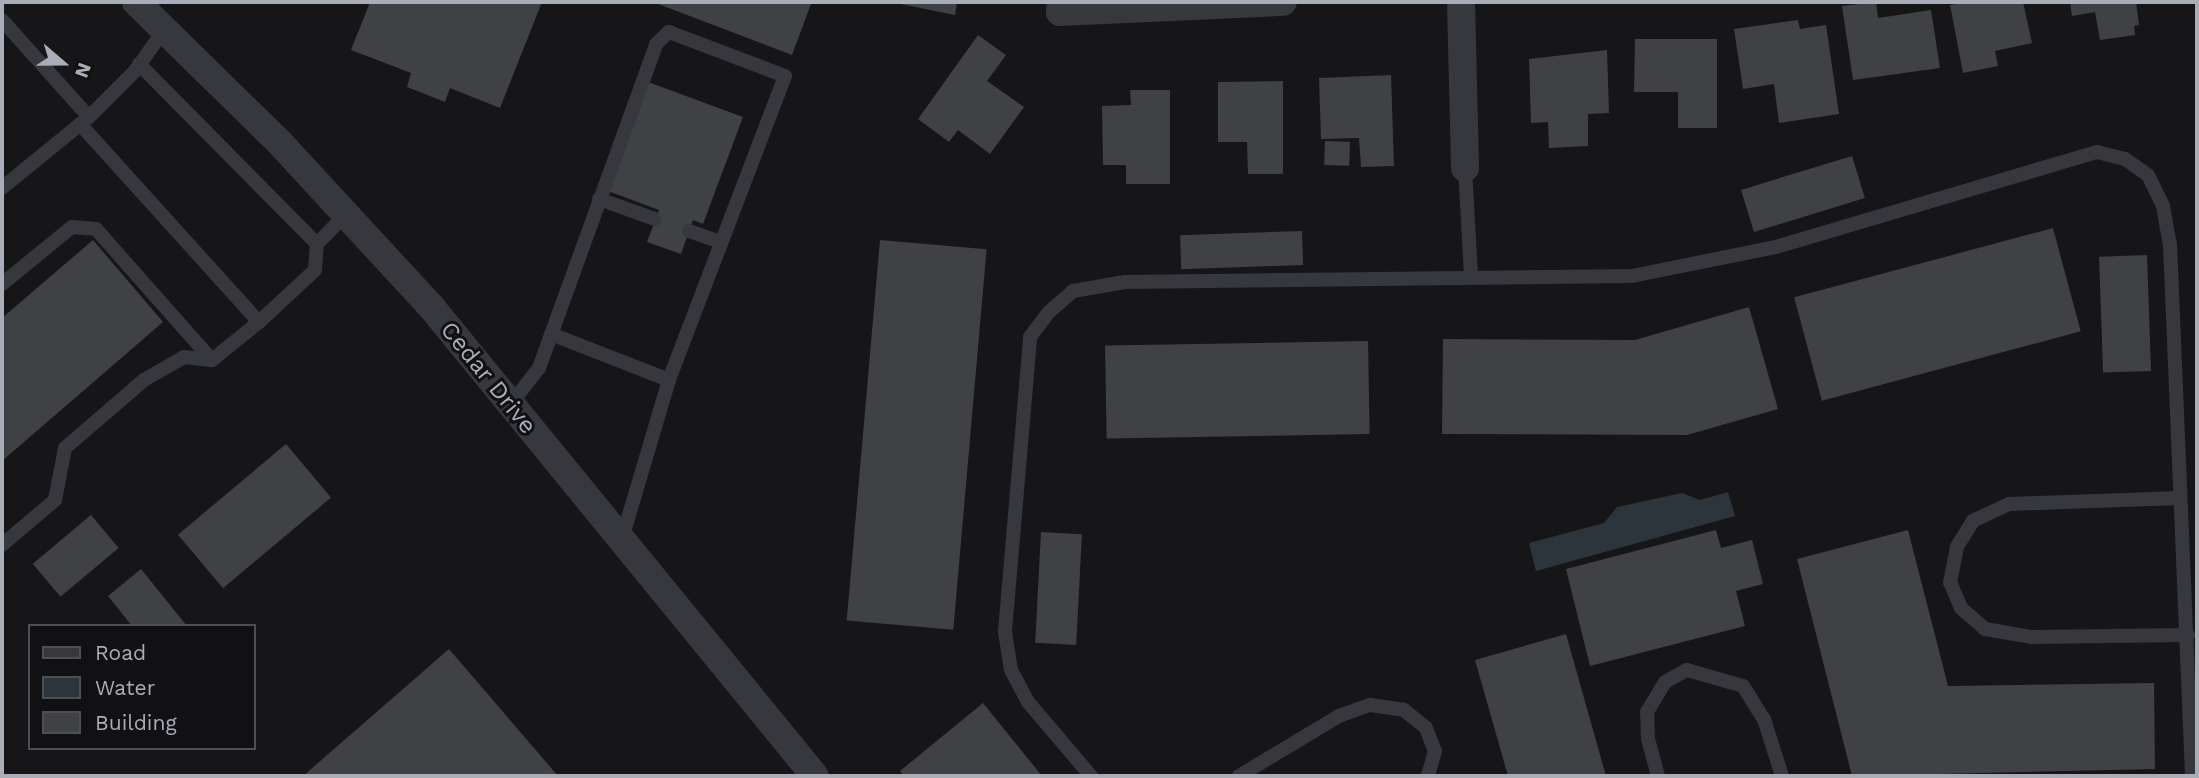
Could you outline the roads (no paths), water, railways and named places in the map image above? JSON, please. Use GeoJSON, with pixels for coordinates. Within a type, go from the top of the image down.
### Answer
{"type":"FeatureCollection","features":[{"type":"Feature","properties":{"kind":"street","name":"Cedar Drive"},"geometry":{"type":"LineString","coordinates":[[136,2],[346,214],[433,309],[620,543],[815,776]]}},
{"type":"Feature","properties":{"kind":"street"},"geometry":{"type":"LineString","coordinates":[[1061,2],[1060,12],[1283,2]]}},
{"type":"Feature","properties":{"kind":"street"},"geometry":{"type":"LineString","coordinates":[[1461,2],[1465,168]]}},
{"type":"Feature","properties":{"kind":"lane"},"geometry":{"type":"LineString","coordinates":[[2,20],[84,120],[259,323]]}},
{"type":"Feature","properties":{"kind":"lane"},"geometry":{"type":"LineString","coordinates":[[2,188],[84,120],[139,64],[164,30]]}},
{"type":"Feature","properties":{"kind":"lane"},"geometry":{"type":"LineString","coordinates":[[510,405],[539,368],[656,44],[669,32],[785,76],[669,380],[620,543]]}},
{"type":"Feature","properties":{"kind":"lane"},"geometry":{"type":"LineString","coordinates":[[139,64],[317,244]]}},
{"type":"Feature","properties":{"kind":"lane"},"geometry":{"type":"LineString","coordinates":[[1091,776],[1028,702],[1011,670],[1005,631],[1030,337],[1049,312],[1073,291],[1125,282],[1632,276],[1713,263],[2097,152],[2125,159],[2148,175],[2163,206],[2169,244],[2192,776]]}},
{"type":"Feature","properties":{"kind":"lane"},"geometry":{"type":"LineString","coordinates":[[1465,168],[1471,277]]}},
{"type":"Feature","properties":{"kind":"lane"},"geometry":{"type":"LineString","coordinates":[[599,199],[656,219]]}},
{"type":"Feature","properties":{"kind":"lane"},"geometry":{"type":"LineString","coordinates":[[2,545],[55,500],[65,448],[144,380],[184,357],[212,360],[259,323],[315,270],[317,244],[346,214]]}},
{"type":"Feature","properties":{"kind":"lane"},"geometry":{"type":"LineString","coordinates":[[2,284],[72,227],[96,229],[212,360]]}},
{"type":"Feature","properties":{"kind":"lane"},"geometry":{"type":"LineString","coordinates":[[689,231],[721,242]]}},
{"type":"Feature","properties":{"kind":"lane"},"geometry":{"type":"LineString","coordinates":[[551,334],[669,380]]}},
{"type":"Feature","properties":{"kind":"lane"},"geometry":{"type":"LineString","coordinates":[[2180,498],[2009,504],[1973,521],[1957,547],[1950,582],[1961,608],[1985,629],[2032,638],[2188,635]]}},
{"type":"Feature","properties":{"kind":"lane"},"geometry":{"type":"LineString","coordinates":[[1658,776],[1648,738],[1647,712],[1665,682],[1687,670],[1743,686],[1764,719],[1782,776]]}},
{"type":"Feature","properties":{"kind":"lane"},"geometry":{"type":"LineString","coordinates":[[1239,776],[1339,716],[1370,705],[1404,709],[1426,728],[1435,751],[1428,776]]}},
{"type":"Feature","properties":{"kind":"water"},"geometry":{"type":"Polygon","coordinates":[[[1728,492],[1735,516],[1536,571],[1529,543],[1604,523],[1617,507],[1682,493],[1700,500],[1728,492]]]}}]}
